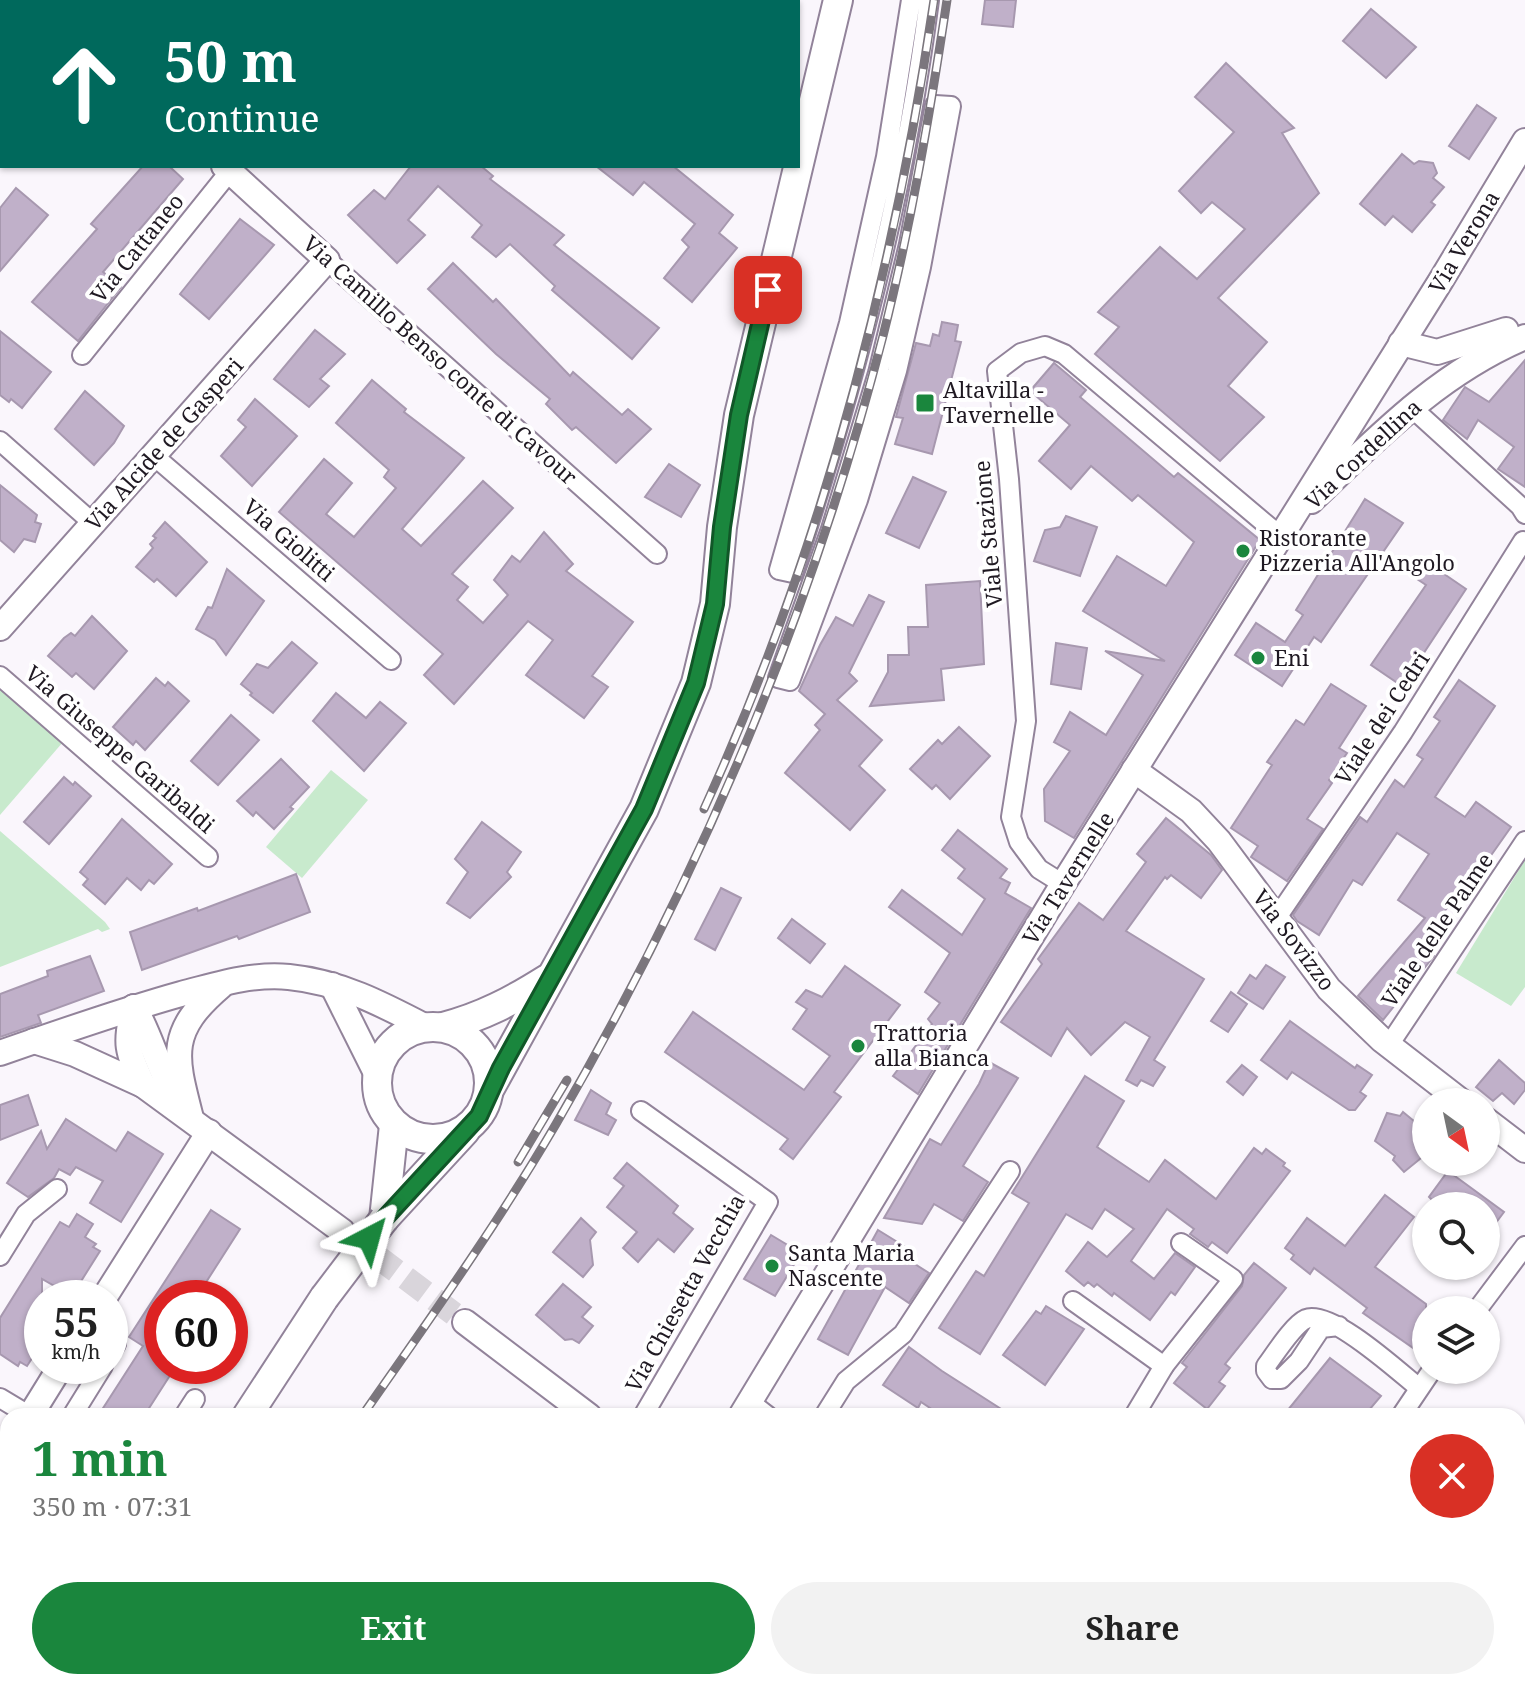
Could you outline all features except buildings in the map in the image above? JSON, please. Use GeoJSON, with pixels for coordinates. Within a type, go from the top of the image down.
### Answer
{"type":"FeatureCollection","features":[{"type":"Feature","properties":{"kind":"main road"},"geometry":{"type":"LineString","coordinates":[[800,159],[838,0]]}},
{"type":"Feature","properties":{"kind":"main road"},"geometry":{"type":"LineString","coordinates":[[252,1408],[324,1298],[384,1219],[479,1116],[489,1090],[644,809],[696,683],[715,604],[722,527],[739,415],[798,168]]}},
{"type":"Feature","properties":{"kind":"main road"},"geometry":{"type":"LineString","coordinates":[[470,1125],[453,1135],[434,1139],[415,1137],[394,1125],[379,1098],[377,1075],[388,1048],[412,1030],[476,1019],[506,1005],[551,977]]}},
{"type":"Feature","properties":{"kind":"main road"},"geometry":{"type":"LineString","coordinates":[[434,1027],[469,1039],[479,1049],[489,1076],[489,1090]]}},
{"type":"Feature","properties":{"kind":"main road"},"geometry":{"type":"LineString","coordinates":[[384,1219],[394,1125]]}},
{"type":"Feature","properties":{"kind":"street"},"geometry":{"type":"LineString","coordinates":[[911,0],[886,157],[853,306],[779,570],[793,573],[829,463],[860,352],[895,204],[929,0]]}},
{"type":"Feature","properties":{"kind":"street"},"geometry":{"type":"LineString","coordinates":[[935,105],[951,106],[924,251],[897,371],[858,500],[790,681],[778,678],[831,529],[878,373],[909,244],[935,105]]}},
{"type":"Feature","properties":{"kind":"street","name":"Via Verona"},"geometry":{"type":"LineString","coordinates":[[1401,343],[1525,141]]}},
{"type":"Feature","properties":{"kind":"street","name":"Via Camillo Benso conte di Cavour"},"geometry":{"type":"LineString","coordinates":[[227,169],[657,554]]}},
{"type":"Feature","properties":{"kind":"street","name":"Via Cattaneo"},"geometry":{"type":"LineString","coordinates":[[82,355],[227,169]]}},
{"type":"Feature","properties":{"kind":"street","name":"Via Alcide de Gasperi"},"geometry":{"type":"LineString","coordinates":[[0,628],[327,260]]}},
{"type":"Feature","properties":{"kind":"street"},"geometry":{"type":"LineString","coordinates":[[1401,343],[1437,352],[1525,324]]}},
{"type":"Feature","properties":{"kind":"street","name":"Via Cordellina"},"geometry":{"type":"LineString","coordinates":[[1283,531],[1410,406],[1488,352],[1525,337]]}},
{"type":"Feature","properties":{"kind":"street","name":"Via Tavernelle"},"geometry":{"type":"LineString","coordinates":[[755,1408],[1063,884],[1401,343]]}},
{"type":"Feature","properties":{"kind":"street","name":"Viale Stazione"},"geometry":{"type":"LineString","coordinates":[[1063,884],[1039,869],[1019,842],[1011,817],[1026,721],[1009,479],[997,371],[1021,353],[1045,346],[1064,354],[1228,492],[1283,531]]}},
{"type":"Feature","properties":{"kind":"street"},"geometry":{"type":"LineString","coordinates":[[1410,406],[1520,506],[1525,514]]}},
{"type":"Feature","properties":{"kind":"street"},"geometry":{"type":"LineString","coordinates":[[0,441],[94,524]]}},
{"type":"Feature","properties":{"kind":"street","name":"Via Giolitti"},"geometry":{"type":"LineString","coordinates":[[154,456],[391,660]]}},
{"type":"Feature","properties":{"kind":"street","name":"Viale dei Cedri"},"geometry":{"type":"LineString","coordinates":[[1276,919],[1403,732],[1524,539]]}},
{"type":"Feature","properties":{"kind":"street","name":"Via Giuseppe Garibaldi"},"geometry":{"type":"LineString","coordinates":[[0,676],[208,857]]}},
{"type":"Feature","properties":{"kind":"street","name":"Via Sovizzo"},"geometry":{"type":"LineString","coordinates":[[1134,770],[1191,811],[1219,841],[1329,989],[1389,1045],[1444,1088]]}},
{"type":"Feature","properties":{"kind":"street","name":"Viale delle Palme"},"geometry":{"type":"LineString","coordinates":[[1389,1045],[1525,841]]}},
{"type":"Feature","properties":{"kind":"street"},"geometry":{"type":"LineString","coordinates":[[0,1053],[134,1007],[226,982],[287,976],[363,994],[434,1027]]}},
{"type":"Feature","properties":{"kind":"street"},"geometry":{"type":"LineString","coordinates":[[200,1125],[180,1074],[178,1054],[183,1028],[198,1006],[226,982]]}},
{"type":"Feature","properties":{"kind":"street"},"geometry":{"type":"LineString","coordinates":[[332,985],[377,1075]]}},
{"type":"Feature","properties":{"kind":"street"},"geometry":{"type":"LineString","coordinates":[[134,1007],[126,1037],[143,1085]]}},
{"type":"Feature","properties":{"kind":"street"},"geometry":{"type":"LineString","coordinates":[[134,1007],[147,1029],[168,1085],[200,1125]]}},
{"type":"Feature","properties":{"kind":"street"},"geometry":{"type":"LineString","coordinates":[[34,1041],[75,1054],[143,1085],[342,1231]]}},
{"type":"Feature","properties":{"kind":"street","name":"Via Chiesetta Vecchia"},"geometry":{"type":"LineString","coordinates":[[641,1111],[768,1202],[648,1408]]}},
{"type":"Feature","properties":{"kind":"street"},"geometry":{"type":"LineString","coordinates":[[114,1280],[200,1125]]}},
{"type":"Feature","properties":{"kind":"street"},"geometry":{"type":"LineString","coordinates":[[1500,1130],[1524,1148]]}},
{"type":"Feature","properties":{"kind":"street"},"geometry":{"type":"LineString","coordinates":[[829,1408],[846,1381],[903,1334],[1010,1171]]}},
{"type":"Feature","properties":{"kind":"street"},"geometry":{"type":"LineString","coordinates":[[0,1256],[26,1214],[57,1189]]}},
{"type":"Feature","properties":{"kind":"street"},"geometry":{"type":"LineString","coordinates":[[1139,1408],[1164,1366],[1233,1279],[1181,1243]]}},
{"type":"Feature","properties":{"kind":"street"},"geometry":{"type":"LineString","coordinates":[[1488,1296],[1525,1246]]}},
{"type":"Feature","properties":{"kind":"street"},"geometry":{"type":"LineString","coordinates":[[1073,1301],[1164,1366]]}},
{"type":"Feature","properties":{"kind":"street"},"geometry":{"type":"LineString","coordinates":[[465,1322],[578,1408]]}},
{"type":"Feature","properties":{"kind":"street"},"geometry":{"type":"LineString","coordinates":[[1339,1326],[1419,1388]]}},
{"type":"Feature","properties":{"kind":"street"},"geometry":{"type":"LineString","coordinates":[[35,1408],[50,1384]]}},
{"type":"Feature","properties":{"kind":"street"},"geometry":{"type":"LineString","coordinates":[[77,1408],[92,1384]]}},
{"type":"Feature","properties":{"kind":"street"},"geometry":{"type":"LineString","coordinates":[[1406,1408],[1422,1384]]}},
{"type":"Feature","properties":{"kind":"street"},"geometry":{"type":"LineString","coordinates":[[189,1408],[195,1399]]}},
{"type":"Feature","properties":{"kind":"green space"},"geometry":{"type":"Polygon","coordinates":[[[0,685],[63,742],[0,815],[0,685]]]}},
{"type":"Feature","properties":{"kind":"green space"},"geometry":{"type":"Polygon","coordinates":[[[331,770],[368,800],[302,878],[266,847],[331,770]]]}},
{"type":"Feature","properties":{"kind":"green space"},"geometry":{"type":"Polygon","coordinates":[[[0,831],[110,929],[102,932],[98,929],[0,967],[0,831]]]}},
{"type":"Feature","properties":{"kind":"green space"},"geometry":{"type":"Polygon","coordinates":[[[1525,860],[1525,987],[1511,1006],[1456,973],[1525,860]]]}},
{"type":"Feature","properties":{"kind":"tunnel"},"geometry":{"type":"LineString","coordinates":[[348,1235],[465,1322]]}},
{"type":"Feature","properties":{"kind":"railway"},"geometry":{"type":"LineString","coordinates":[[704,809],[784,613],[848,412],[897,208],[934,0]]}},
{"type":"Feature","properties":{"kind":"railway"},"geometry":{"type":"LineString","coordinates":[[368,1408],[486,1235],[556,1124],[657,936],[704,839],[746,741],[822,541],[883,336],[919,169],[947,0]]}},
{"type":"Feature","properties":{"kind":"railway"},"geometry":{"type":"LineString","coordinates":[[518,1162],[567,1080]]}},
{"type":"Feature","properties":{"kind":"place","name":"Altavilla - Tavernelle"},"geometry":{"type":"Point","coordinates":[925,403]}},
{"type":"Feature","properties":{"kind":"place","name":"Ristorante Pizzeria All'Angolo"},"geometry":{"type":"Point","coordinates":[1243,551]}},
{"type":"Feature","properties":{"kind":"place","name":"Eni"},"geometry":{"type":"Point","coordinates":[1258,658]}},
{"type":"Feature","properties":{"kind":"place","name":"Trattoria alla Bianca"},"geometry":{"type":"Point","coordinates":[858,1046]}},
{"type":"Feature","properties":{"kind":"place","name":"Santa Maria Nascente"},"geometry":{"type":"Point","coordinates":[772,1266]}},
{"type":"Feature","properties":{"kind":"route"},"geometry":{"type":"LineString","coordinates":[[369,1238],[479,1116],[489,1090],[644,809],[696,683],[715,604],[722,527],[739,415],[768,290]]}}]}
